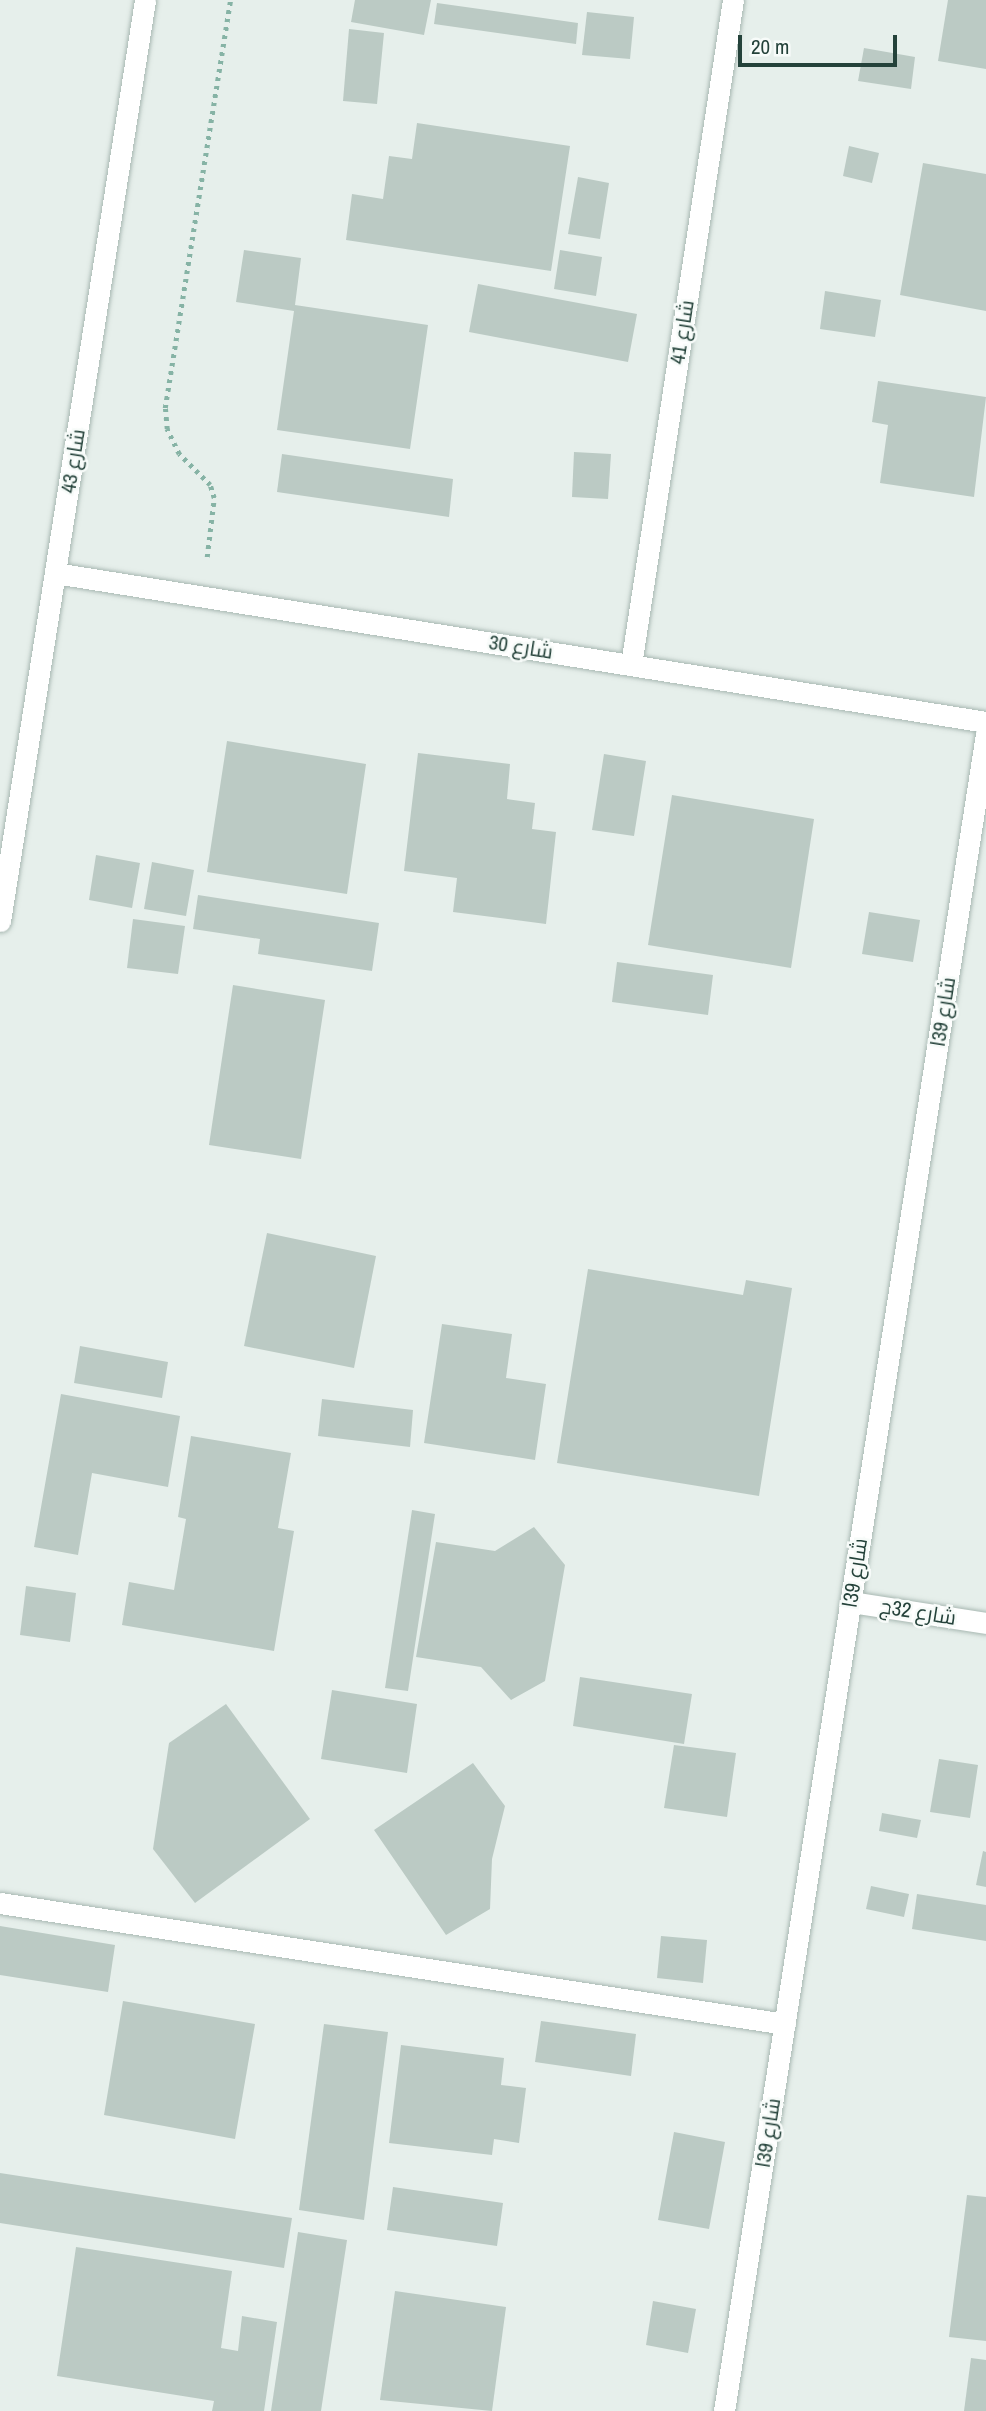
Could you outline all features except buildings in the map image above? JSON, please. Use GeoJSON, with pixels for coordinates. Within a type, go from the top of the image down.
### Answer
{"type":"FeatureCollection","features":[{"type":"Feature","properties":{"kind":"street","name":"شارع 43"},"geometry":{"type":"LineString","coordinates":[[0,921],[145,0]]}},
{"type":"Feature","properties":{"kind":"street","name":"شارع 41"},"geometry":{"type":"LineString","coordinates":[[631,665],[733,0]]}},
{"type":"Feature","properties":{"kind":"street","name":"شارع 30"},"geometry":{"type":"LineString","coordinates":[[55,573],[986,722]]}},
{"type":"Feature","properties":{"kind":"street","name":"شارع 39ا"},"geometry":{"type":"LineString","coordinates":[[724,2411],[986,734]]}},
{"type":"Feature","properties":{"kind":"street","name":"شارع 32ج"},"geometry":{"type":"LineString","coordinates":[[851,1602],[986,1623]]}},
{"type":"Feature","properties":{"kind":"street"},"geometry":{"type":"LineString","coordinates":[[0,1903],[785,2024]]}},
{"type":"Feature","properties":{"kind":"path"},"geometry":{"type":"LineString","coordinates":[[202,596],[214,498],[209,485],[179,454],[167,429],[165,408],[230,0]]}}]}
